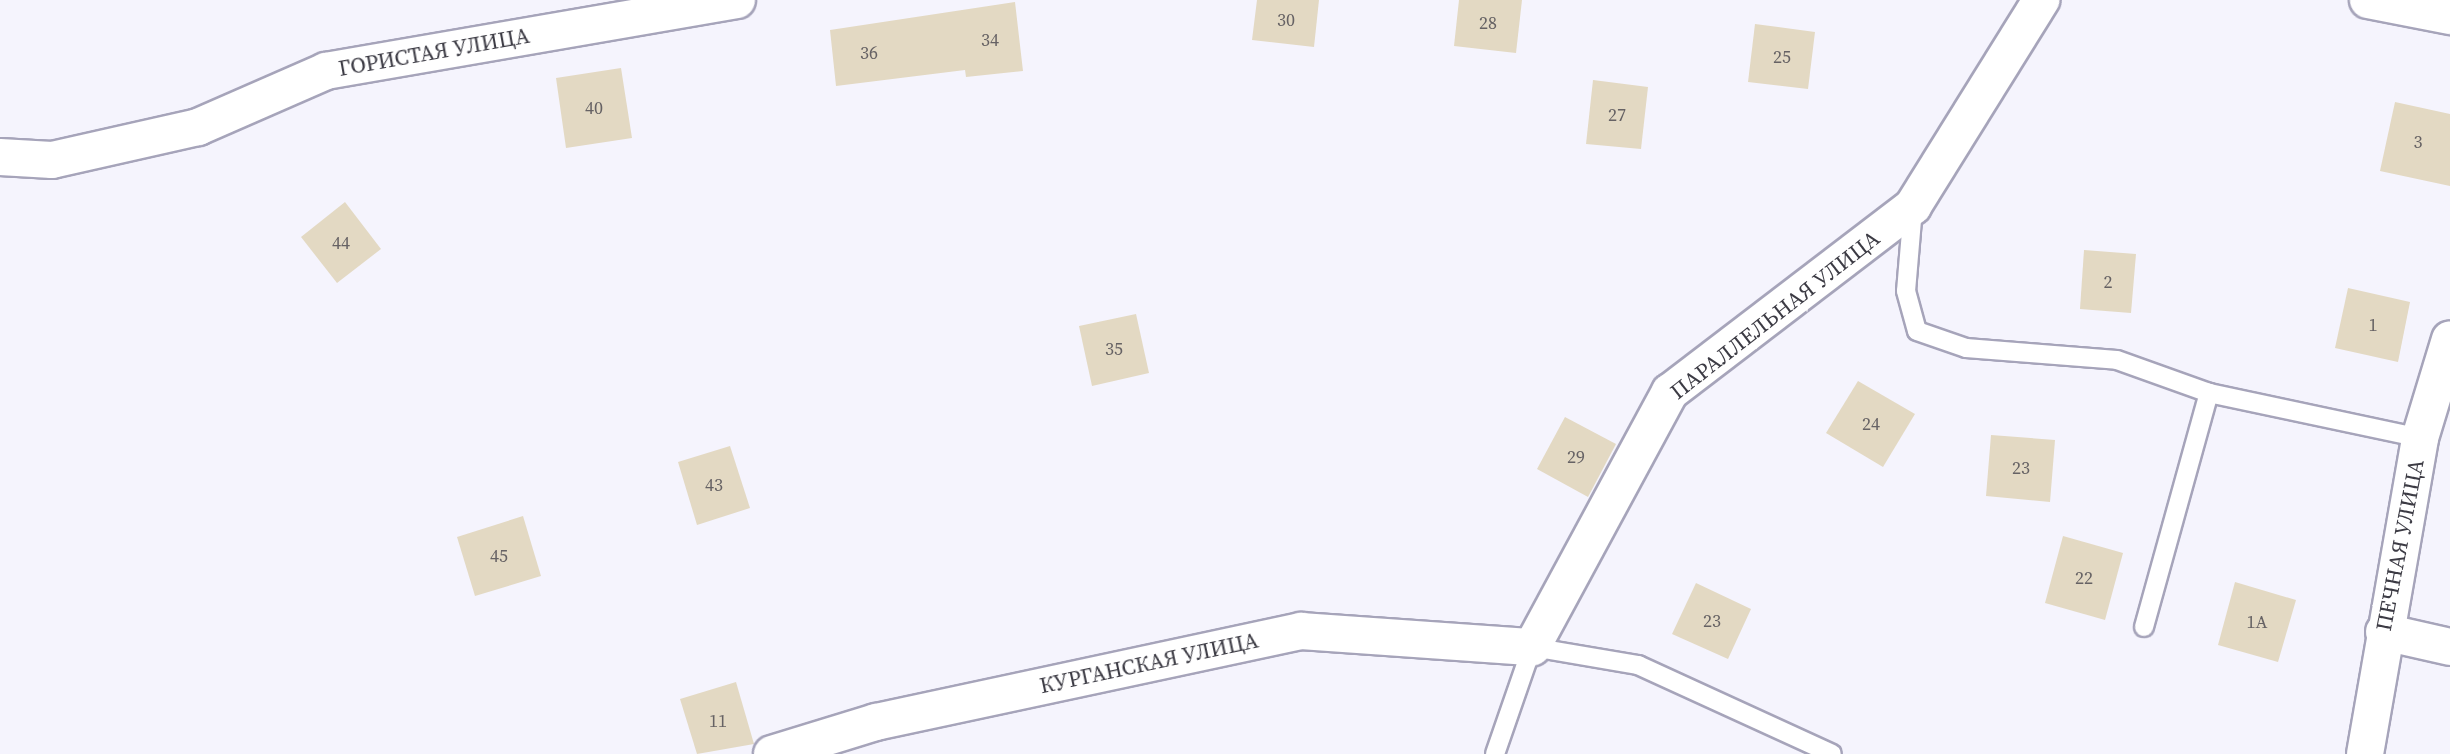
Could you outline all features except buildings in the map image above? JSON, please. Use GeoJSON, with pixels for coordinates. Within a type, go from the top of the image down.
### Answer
{"type":"FeatureCollection","features":[{"type":"Feature","properties":{"kind":"street","name":"ГОРИСТАЯ УЛИЦА"},"geometry":{"type":"LineString","coordinates":[[0,157],[52,160],[198,127],[326,71],[737,0]]}},
{"type":"Feature","properties":{"kind":"street","name":"ПАРАЛЛЕЛЬНАЯ УЛИЦА"},"geometry":{"type":"LineString","coordinates":[[1532,647],[1670,392],[1913,206],[2041,0]]}},
{"type":"Feature","properties":{"kind":"street"},"geometry":{"type":"LineString","coordinates":[[2368,0],[2450,16]]}},
{"type":"Feature","properties":{"kind":"street","name":"ПЕЧНАЯ УЛИЦА"},"geometry":{"type":"LineString","coordinates":[[2365,754],[2420,438],[2450,339]]}},
{"type":"Feature","properties":{"kind":"street","name":"КУРГАНСКАЯ УЛИЦА"},"geometry":{"type":"LineString","coordinates":[[772,754],[876,722],[1301,631],[1532,647]]}},
{"type":"Feature","properties":{"kind":"street"},"geometry":{"type":"LineString","coordinates":[[2384,632],[2450,647]]}},
{"type":"Feature","properties":{"kind":"lane"},"geometry":{"type":"LineString","coordinates":[[1913,206],[1906,291],[1917,331],[1966,348],[2117,360],[2209,393],[2420,438]]}},
{"type":"Feature","properties":{"kind":"lane"},"geometry":{"type":"LineString","coordinates":[[2144,627],[2209,393]]}},
{"type":"Feature","properties":{"kind":"lane"},"geometry":{"type":"LineString","coordinates":[[1495,754],[1532,647],[1638,665],[1832,754]]}}]}
